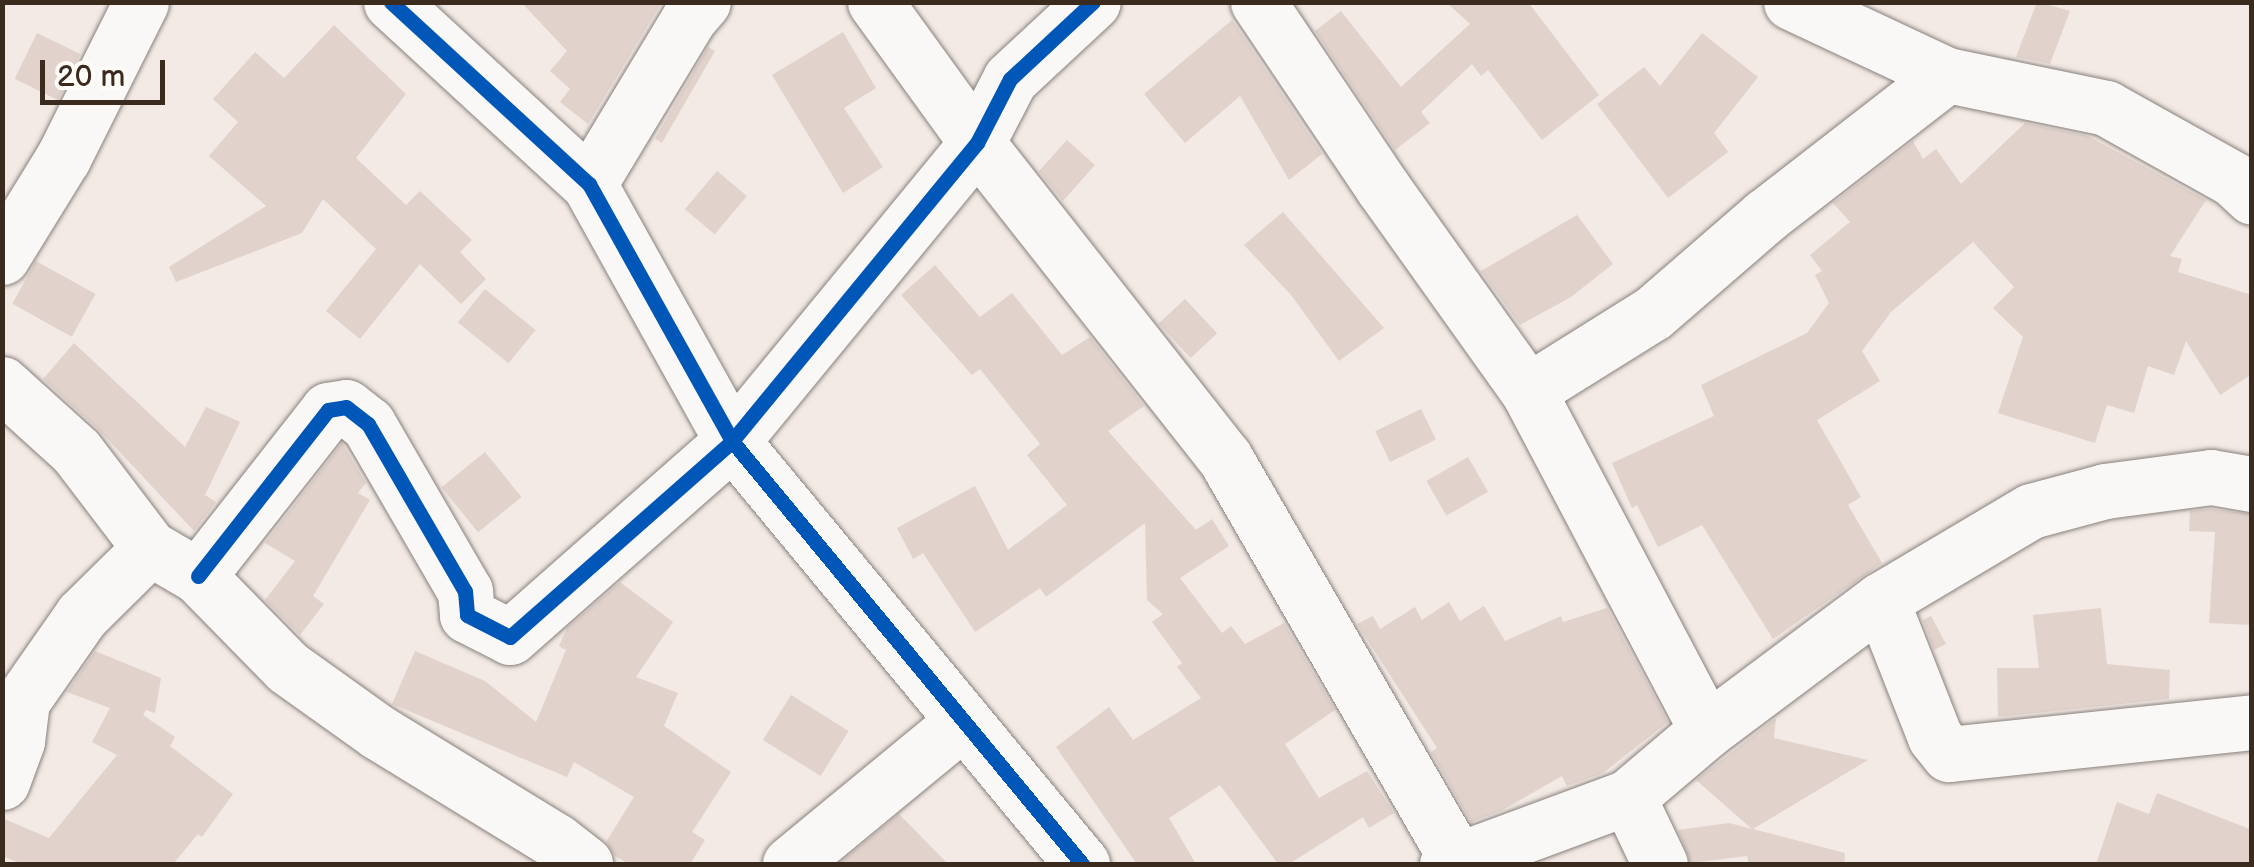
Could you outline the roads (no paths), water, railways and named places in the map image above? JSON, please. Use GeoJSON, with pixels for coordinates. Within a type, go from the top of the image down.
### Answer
{"type":"FeatureCollection","features":[{"type":"Feature","properties":{"kind":"street"},"geometry":{"type":"LineString","coordinates":[[2,256],[63,158],[141,2]]}},
{"type":"Feature","properties":{"kind":"street"},"geometry":{"type":"LineString","coordinates":[[391,2],[589,184],[732,441],[1082,864]]}},
{"type":"Feature","properties":{"kind":"street"},"geometry":{"type":"LineString","coordinates":[[589,184],[689,18],[703,2]]}},
{"type":"Feature","properties":{"kind":"street"},"geometry":{"type":"LineString","coordinates":[[875,2],[977,143],[1225,458],[1451,861],[1628,796],[1707,730],[1881,600],[2030,511],[2105,491],[2211,477],[2252,484]]}},
{"type":"Feature","properties":{"kind":"street"},"geometry":{"type":"LineString","coordinates":[[198,576],[328,410],[346,407],[368,424],[464,591],[467,614],[510,637],[732,441],[977,143],[1010,79],[1093,2]]}},
{"type":"Feature","properties":{"kind":"street"},"geometry":{"type":"LineString","coordinates":[[1258,2],[1383,188],[1528,390],[1707,730]]}},
{"type":"Feature","properties":{"kind":"street"},"geometry":{"type":"LineString","coordinates":[[1792,2],[1947,75],[2106,108],[2233,180],[2252,197]]}},
{"type":"Feature","properties":{"kind":"street"},"geometry":{"type":"LineString","coordinates":[[1528,390],[1653,313],[1764,216],[1947,75]]}},
{"type":"Feature","properties":{"kind":"street"},"geometry":{"type":"LineString","coordinates":[[2,384],[76,451],[150,548],[198,576],[287,667],[378,732],[556,841],[585,864]]}},
{"type":"Feature","properties":{"kind":"street"},"geometry":{"type":"LineString","coordinates":[[8,752],[22,701],[82,615],[150,548]]}},
{"type":"Feature","properties":{"kind":"street"},"geometry":{"type":"LineString","coordinates":[[1881,600],[1935,737],[1949,754],[2252,722]]}},
{"type":"Feature","properties":{"kind":"street"},"geometry":{"type":"LineString","coordinates":[[790,864],[962,722]]}},
{"type":"Feature","properties":{"kind":"street"},"geometry":{"type":"LineString","coordinates":[[1628,796],[1660,864]]}}]}
